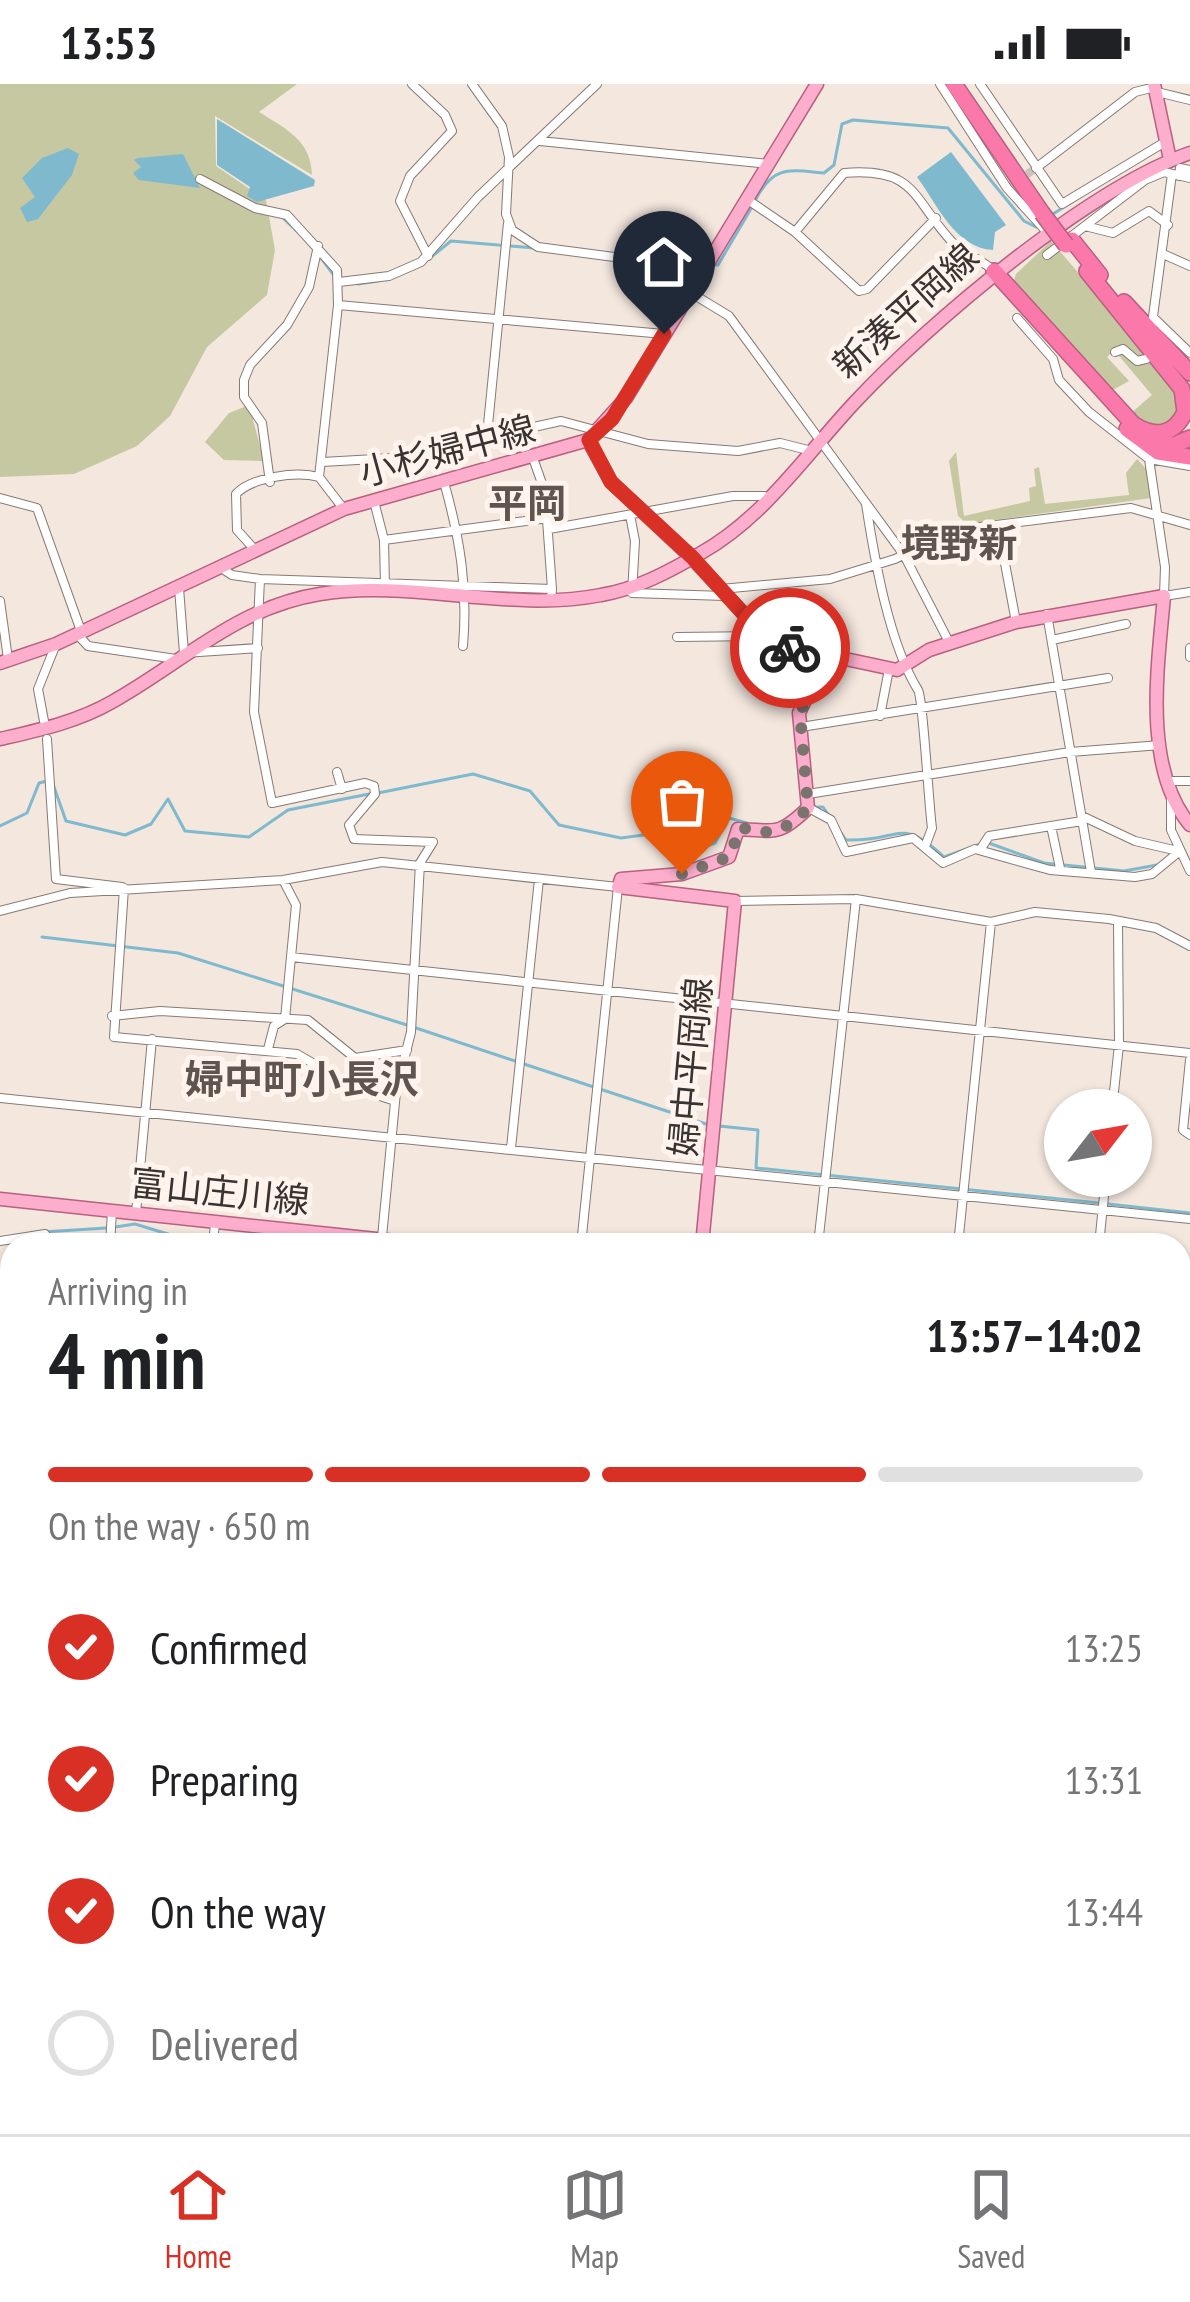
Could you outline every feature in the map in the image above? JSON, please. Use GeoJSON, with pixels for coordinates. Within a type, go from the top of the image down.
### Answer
{"type":"FeatureCollection","features":[{"type":"Feature","properties":{"kind":"highway"},"geometry":{"type":"LineString","coordinates":[[959,84],[1047,216],[1187,364]]}},
{"type":"Feature","properties":{"kind":"highway"},"geometry":{"type":"LineString","coordinates":[[1069,242],[1178,383],[1186,400],[1183,417],[1166,432],[1149,433],[1126,418]]}},
{"type":"Feature","properties":{"kind":"highway"},"geometry":{"type":"LineString","coordinates":[[1087,271],[1190,384]]}},
{"type":"Feature","properties":{"kind":"highway"},"geometry":{"type":"LineString","coordinates":[[997,275],[1126,418],[1158,444],[1190,441]]}},
{"type":"Feature","properties":{"kind":"highway"},"geometry":{"type":"LineString","coordinates":[[997,275],[1141,442],[1190,461]]}},
{"type":"Feature","properties":{"kind":"highway"},"geometry":{"type":"LineString","coordinates":[[1141,442],[1167,450],[1190,441]]}},
{"type":"Feature","properties":{"kind":"main road","name":"小杉婦中線"},"geometry":{"type":"LineString","coordinates":[[4,661],[56,644],[344,509],[589,440],[601,430],[692,291],[817,84]]}},
{"type":"Feature","properties":{"kind":"main road"},"geometry":{"type":"LineString","coordinates":[[1155,88],[1178,167]]}},
{"type":"Feature","properties":{"kind":"main road","name":"新湊平岡線"},"geometry":{"type":"LineString","coordinates":[[692,557],[757,510],[897,349],[1092,203],[1178,167],[1190,150]]}},
{"type":"Feature","properties":{"kind":"main road","name":"新湊平岡線"},"geometry":{"type":"LineString","coordinates":[[997,275],[1047,216],[1102,189],[1178,167]]}},
{"type":"Feature","properties":{"kind":"main road","name":"新湊平岡線"},"geometry":{"type":"LineString","coordinates":[[692,557],[764,496],[820,439]]}},
{"type":"Feature","properties":{"kind":"main road"},"geometry":{"type":"LineString","coordinates":[[589,440],[611,482],[637,513],[692,557],[763,636],[780,646],[896,668],[949,642],[1016,622],[1164,596],[1158,697],[1167,781],[1171,800],[1190,825]]}},
{"type":"Feature","properties":{"kind":"main road"},"geometry":{"type":"LineString","coordinates":[[0,739],[92,712],[259,610],[320,594],[385,587],[552,594],[631,587],[692,557]]}},
{"type":"Feature","properties":{"kind":"main road"},"geometry":{"type":"LineString","coordinates":[[735,901],[618,887],[621,880],[682,874],[729,857],[738,829],[772,833],[808,801],[801,727],[815,651]]}},
{"type":"Feature","properties":{"kind":"main road","name":"婦中平岡線"},"geometry":{"type":"LineString","coordinates":[[703,1233],[735,901]]}},
{"type":"Feature","properties":{"kind":"main road","name":"富山庄川線"},"geometry":{"type":"LineString","coordinates":[[0,1199],[340,1233]]}},
{"type":"Feature","properties":{"kind":"street"},"geometry":{"type":"LineString","coordinates":[[412,84],[445,115],[452,131],[410,176],[400,201],[428,256]]}},
{"type":"Feature","properties":{"kind":"street"},"geometry":{"type":"LineString","coordinates":[[472,84],[502,126],[508,173],[508,223],[487,435]]}},
{"type":"Feature","properties":{"kind":"street"},"geometry":{"type":"LineString","coordinates":[[340,282],[389,276],[428,256],[478,197],[597,84]]}},
{"type":"Feature","properties":{"kind":"street"},"geometry":{"type":"LineString","coordinates":[[940,84],[1007,188],[1047,216]]}},
{"type":"Feature","properties":{"kind":"street"},"geometry":{"type":"LineString","coordinates":[[980,84],[1036,168],[1047,216]]}},
{"type":"Feature","properties":{"kind":"street"},"geometry":{"type":"LineString","coordinates":[[1036,168],[1135,92],[1155,88],[1190,100]]}},
{"type":"Feature","properties":{"kind":"street"},"geometry":{"type":"LineString","coordinates":[[539,140],[767,164]]}},
{"type":"Feature","properties":{"kind":"street"},"geometry":{"type":"LineString","coordinates":[[1047,216],[1178,167]]}},
{"type":"Feature","properties":{"kind":"street"},"geometry":{"type":"LineString","coordinates":[[1178,167],[1152,320],[1187,364]]}},
{"type":"Feature","properties":{"kind":"street"},"geometry":{"type":"LineString","coordinates":[[1047,255],[1145,180],[1178,167]]}},
{"type":"Feature","properties":{"kind":"street"},"geometry":{"type":"LineString","coordinates":[[795,232],[849,172],[902,178],[957,247],[997,275]]}},
{"type":"Feature","properties":{"kind":"street"},"geometry":{"type":"LineString","coordinates":[[200,179],[242,203],[287,215],[318,246],[340,282],[319,477]]}},
{"type":"Feature","properties":{"kind":"street"},"geometry":{"type":"LineString","coordinates":[[747,199],[795,232],[863,291],[936,218]]}},
{"type":"Feature","properties":{"kind":"street"},"geometry":{"type":"LineString","coordinates":[[1084,225],[1113,233],[1149,211],[1168,225]]}},
{"type":"Feature","properties":{"kind":"street"},"geometry":{"type":"LineString","coordinates":[[508,223],[523,241],[538,247],[637,260],[692,291],[740,327],[904,555],[949,642]]}},
{"type":"Feature","properties":{"kind":"street"},"geometry":{"type":"LineString","coordinates":[[270,482],[262,423],[244,397],[244,380],[250,365],[286,325],[309,287],[318,246]]}},
{"type":"Feature","properties":{"kind":"street"},"geometry":{"type":"LineString","coordinates":[[1163,254],[1190,266]]}},
{"type":"Feature","properties":{"kind":"street"},"geometry":{"type":"LineString","coordinates":[[338,305],[664,334]]}},
{"type":"Feature","properties":{"kind":"street"},"geometry":{"type":"LineString","coordinates":[[1017,318],[1053,359],[1059,380],[1149,459],[1190,461]]}},
{"type":"Feature","properties":{"kind":"street"},"geometry":{"type":"LineString","coordinates":[[1115,352],[1123,349],[1137,361],[1146,358]]}},
{"type":"Feature","properties":{"kind":"street"},"geometry":{"type":"LineString","coordinates":[[322,463],[393,458],[561,422],[648,444],[738,451],[779,442],[808,450]]}},
{"type":"Feature","properties":{"kind":"street"},"geometry":{"type":"LineString","coordinates":[[533,458],[549,523],[552,594]]}},
{"type":"Feature","properties":{"kind":"street"},"geometry":{"type":"LineString","coordinates":[[1149,459],[1164,596],[1188,592],[1190,604]]}},
{"type":"Feature","properties":{"kind":"street"},"geometry":{"type":"LineString","coordinates":[[256,551],[237,530],[236,494],[245,484],[298,472],[319,477],[344,509]]}},
{"type":"Feature","properties":{"kind":"street"},"geometry":{"type":"LineString","coordinates":[[444,482],[460,532],[466,591],[463,646]]}},
{"type":"Feature","properties":{"kind":"street"},"geometry":{"type":"LineString","coordinates":[[384,540],[764,496]]}},
{"type":"Feature","properties":{"kind":"street"},"geometry":{"type":"LineString","coordinates":[[0,498],[37,508],[88,646],[180,656],[258,648]]}},
{"type":"Feature","properties":{"kind":"street"},"geometry":{"type":"LineString","coordinates":[[221,568],[232,575],[385,587],[384,540],[374,501]]}},
{"type":"Feature","properties":{"kind":"street"},"geometry":{"type":"LineString","coordinates":[[866,502],[896,668],[880,716]]}},
{"type":"Feature","properties":{"kind":"street"},"geometry":{"type":"LineString","coordinates":[[637,513],[632,593],[806,585],[876,566],[944,533],[1118,508],[1156,513],[1190,525]]}},
{"type":"Feature","properties":{"kind":"street"},"geometry":{"type":"LineString","coordinates":[[998,526],[1016,622]]}},
{"type":"Feature","properties":{"kind":"street"},"geometry":{"type":"LineString","coordinates":[[260,578],[254,712],[272,803],[374,786],[376,794],[349,825],[355,838],[433,842],[420,863],[407,1050],[395,1101],[382,1233]]}},
{"type":"Feature","properties":{"kind":"street"},"geometry":{"type":"LineString","coordinates":[[179,588],[180,656]]}},
{"type":"Feature","properties":{"kind":"street"},"geometry":{"type":"LineString","coordinates":[[0,602],[4,661]]}},
{"type":"Feature","properties":{"kind":"street"},"geometry":{"type":"LineString","coordinates":[[1048,614],[1091,872]]}},
{"type":"Feature","properties":{"kind":"street"},"geometry":{"type":"LineString","coordinates":[[1052,640],[1126,624]]}},
{"type":"Feature","properties":{"kind":"street"},"geometry":{"type":"LineString","coordinates":[[677,638],[763,636]]}},
{"type":"Feature","properties":{"kind":"street"},"geometry":{"type":"LineString","coordinates":[[44,721],[38,689],[56,644]]}},
{"type":"Feature","properties":{"kind":"street"},"geometry":{"type":"LineString","coordinates":[[896,668],[920,693],[932,828],[926,844]]}},
{"type":"Feature","properties":{"kind":"street"},"geometry":{"type":"LineString","coordinates":[[801,727],[1108,678]]}},
{"type":"Feature","properties":{"kind":"street"},"geometry":{"type":"LineString","coordinates":[[47,739],[56,880],[124,888]]}},
{"type":"Feature","properties":{"kind":"street"},"geometry":{"type":"LineString","coordinates":[[808,801],[1070,752],[1163,745]]}},
{"type":"Feature","properties":{"kind":"street"},"geometry":{"type":"LineString","coordinates":[[337,772],[342,789]]}},
{"type":"Feature","properties":{"kind":"street"},"geometry":{"type":"LineString","coordinates":[[1167,781],[1190,781]]}},
{"type":"Feature","properties":{"kind":"street"},"geometry":{"type":"LineString","coordinates":[[1171,800],[1171,830],[1190,871]]}},
{"type":"Feature","properties":{"kind":"street"},"geometry":{"type":"LineString","coordinates":[[808,801],[831,820],[845,852],[905,839],[926,844],[943,863],[980,850],[1060,868],[1152,874],[1180,851]]}},
{"type":"Feature","properties":{"kind":"street"},"geometry":{"type":"LineString","coordinates":[[980,850],[989,836],[1082,819],[1135,841],[1180,851]]}},
{"type":"Feature","properties":{"kind":"street"},"geometry":{"type":"LineString","coordinates":[[1051,826],[1060,868]]}},
{"type":"Feature","properties":{"kind":"street"},"geometry":{"type":"LineString","coordinates":[[0,911],[70,893],[284,880],[382,862],[618,887],[582,1233]]}},
{"type":"Feature","properties":{"kind":"street"},"geometry":{"type":"LineString","coordinates":[[511,1148],[539,879]]}},
{"type":"Feature","properties":{"kind":"street"},"geometry":{"type":"LineString","coordinates":[[284,880],[296,905],[285,1019]]}},
{"type":"Feature","properties":{"kind":"street"},"geometry":{"type":"LineString","coordinates":[[124,888],[114,1037],[297,1054],[356,1088],[395,1101]]}},
{"type":"Feature","properties":{"kind":"street"},"geometry":{"type":"LineString","coordinates":[[735,901],[856,898],[992,922],[1035,911],[1156,928],[1190,946]]}},
{"type":"Feature","properties":{"kind":"street"},"geometry":{"type":"LineString","coordinates":[[819,1233],[856,898]]}},
{"type":"Feature","properties":{"kind":"street"},"geometry":{"type":"LineString","coordinates":[[959,1233],[992,922]]}},
{"type":"Feature","properties":{"kind":"street"},"geometry":{"type":"LineString","coordinates":[[1114,1089],[1119,1046],[1118,922]]}},
{"type":"Feature","properties":{"kind":"street"},"geometry":{"type":"LineString","coordinates":[[291,957],[842,1014],[1190,1057],[1183,1130],[1190,1135]]}},
{"type":"Feature","properties":{"kind":"street"},"geometry":{"type":"LineString","coordinates":[[112,1016],[160,1011],[308,1020],[355,1058],[407,1050]]}},
{"type":"Feature","properties":{"kind":"street"},"geometry":{"type":"LineString","coordinates":[[268,1049],[274,1026],[285,1019]]}},
{"type":"Feature","properties":{"kind":"street"},"geometry":{"type":"LineString","coordinates":[[136,1213],[152,1039]]}},
{"type":"Feature","properties":{"kind":"street"},"geometry":{"type":"LineString","coordinates":[[0,1097],[1190,1219]]}},
{"type":"Feature","properties":{"kind":"street"},"geometry":{"type":"LineString","coordinates":[[1100,1233],[1104,1197]]}},
{"type":"Feature","properties":{"kind":"street"},"geometry":{"type":"LineString","coordinates":[[111,1233],[112,1210]]}},
{"type":"Feature","properties":{"kind":"street"},"geometry":{"type":"LineString","coordinates":[[214,1233],[215,1221]]}},
{"type":"Feature","properties":{"kind":"green space"},"geometry":{"type":"Polygon","coordinates":[[[0,84],[297,84],[259,112],[302,144],[312,175],[215,116],[216,166],[266,200],[275,250],[267,295],[207,347],[170,416],[137,446],[74,474],[0,477],[0,84]]]}},
{"type":"Feature","properties":{"kind":"green space"},"geometry":{"type":"Polygon","coordinates":[[[1051,241],[1174,384],[1182,406],[1171,426],[1153,430],[1132,418],[1013,283],[1016,274],[1051,241]],[[1114,350],[1107,357],[1129,381],[1113,390],[1130,414],[1152,395],[1114,350]]]}},
{"type":"Feature","properties":{"kind":"green space"},"geometry":{"type":"Polygon","coordinates":[[[249,405],[264,461],[224,460],[205,442],[229,413],[249,405]]]}},
{"type":"Feature","properties":{"kind":"green space"},"geometry":{"type":"Polygon","coordinates":[[[956,452],[964,516],[1030,501],[1029,488],[1036,486],[1034,469],[1039,467],[1045,504],[1129,495],[1126,473],[1137,459],[1147,470],[1151,498],[967,524],[958,516],[949,461],[956,452]]]}},
{"type":"Feature","properties":{"kind":"water"},"geometry":{"type":"Polygon","coordinates":[[[217,119],[315,180],[314,186],[257,202],[247,196],[250,187],[217,165],[217,119]]]}},
{"type":"Feature","properties":{"kind":"water"},"geometry":{"type":"Polygon","coordinates":[[[68,148],[79,154],[72,175],[38,219],[27,222],[20,208],[35,197],[22,178],[42,158],[68,148]]]}},
{"type":"Feature","properties":{"kind":"water"},"geometry":{"type":"Polygon","coordinates":[[[951,152],[1006,225],[995,232],[993,250],[968,242],[958,233],[917,177],[951,152]]]}},
{"type":"Feature","properties":{"kind":"water"},"geometry":{"type":"Polygon","coordinates":[[[183,154],[200,188],[139,180],[133,173],[141,167],[134,160],[138,158],[183,154]]]}},
{"type":"Feature","properties":{"kind":"waterway"},"geometry":{"type":"LineString","coordinates":[[756,199],[776,175],[824,173],[834,165],[842,124],[853,120],[948,128],[1024,221],[1036,227]]}},
{"type":"Feature","properties":{"kind":"waterway"},"geometry":{"type":"LineString","coordinates":[[1053,214],[1075,200]]}},
{"type":"Feature","properties":{"kind":"waterway"},"geometry":{"type":"LineString","coordinates":[[710,265],[718,265],[752,207]]}},
{"type":"Feature","properties":{"kind":"waterway"},"geometry":{"type":"LineString","coordinates":[[284,219],[299,233]]}},
{"type":"Feature","properties":{"kind":"waterway"},"geometry":{"type":"LineString","coordinates":[[430,258],[451,241],[534,248]]}},
{"type":"Feature","properties":{"kind":"waterway"},"geometry":{"type":"LineString","coordinates":[[321,258],[333,274]]}},
{"type":"Feature","properties":{"kind":"waterway"},"geometry":{"type":"LineString","coordinates":[[639,258],[701,264]]}},
{"type":"Feature","properties":{"kind":"waterway"},"geometry":{"type":"LineString","coordinates":[[358,284],[378,281]]}},
{"type":"Feature","properties":{"kind":"waterway"},"geometry":{"type":"LineString","coordinates":[[378,793],[473,774],[530,791],[559,825],[621,838],[673,831],[707,846],[715,843],[729,818],[747,823]]}},
{"type":"Feature","properties":{"kind":"waterway"},"geometry":{"type":"LineString","coordinates":[[0,826],[27,813],[39,783],[47,781]]}},
{"type":"Feature","properties":{"kind":"waterway"},"geometry":{"type":"LineString","coordinates":[[54,787],[66,821],[125,835],[151,824],[168,799],[185,831],[249,837],[288,810],[369,794]]}},
{"type":"Feature","properties":{"kind":"waterway"},"geometry":{"type":"LineString","coordinates":[[814,807],[823,807],[846,840],[908,834],[944,857],[986,842],[1044,863],[1124,871],[1157,865]]}},
{"type":"Feature","properties":{"kind":"waterway"},"geometry":{"type":"LineString","coordinates":[[42,937],[178,953],[407,1025]]}},
{"type":"Feature","properties":{"kind":"waterway"},"geometry":{"type":"LineString","coordinates":[[416,1028],[515,1061]]}},
{"type":"Feature","properties":{"kind":"waterway"},"geometry":{"type":"LineString","coordinates":[[524,1064],[709,1125]]}},
{"type":"Feature","properties":{"kind":"waterway"},"geometry":{"type":"LineString","coordinates":[[719,1126],[758,1130],[756,1168],[1099,1203]]}},
{"type":"Feature","properties":{"kind":"waterway"},"geometry":{"type":"LineString","coordinates":[[1108,1204],[1190,1213]]}},
{"type":"Feature","properties":{"kind":"waterway"},"geometry":{"type":"LineString","coordinates":[[115,1227],[135,1224],[165,1233]]}},
{"type":"Feature","properties":{"kind":"waterway"},"geometry":{"type":"LineString","coordinates":[[43,1232],[106,1228]]}},
{"type":"Feature","properties":{"kind":"tunnel"},"geometry":{"type":"LineString","coordinates":[[1007,188],[1036,168]]}},
{"type":"Feature","properties":{"kind":"way so far"},"geometry":{"type":"LineString","coordinates":[[682,874],[729,857],[741,827],[765,835],[787,827],[808,808],[800,713],[813,683],[815,651],[790,648]]}},
{"type":"Feature","properties":{"kind":"district","name":"平岡"},"geometry":{"type":"Point","coordinates":[527,502]}},
{"type":"Feature","properties":{"kind":"district","name":"境野新"},"geometry":{"type":"Point","coordinates":[959,542]}},
{"type":"Feature","properties":{"kind":"district","name":"婦中町小長沢"},"geometry":{"type":"Point","coordinates":[302,1078]}},
{"type":"Feature","properties":{"kind":"route"},"geometry":{"type":"LineString","coordinates":[[664,334],[612,419],[589,440],[611,482],[692,557],[770,643],[790,648]]}}]}
